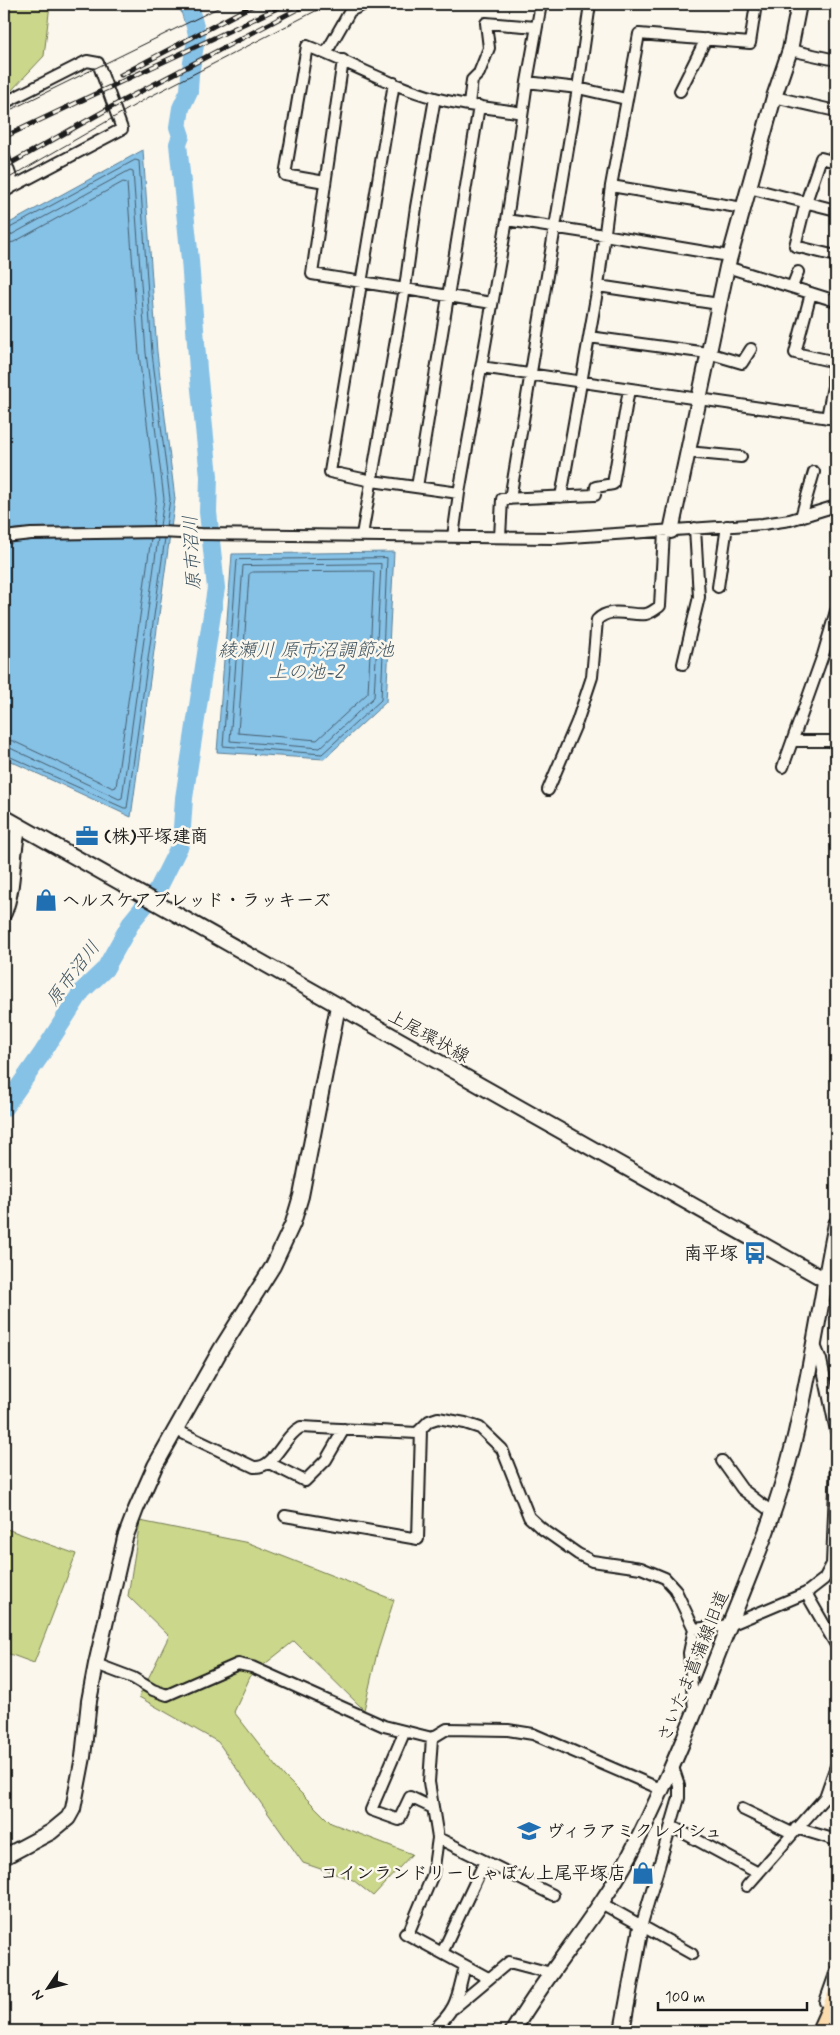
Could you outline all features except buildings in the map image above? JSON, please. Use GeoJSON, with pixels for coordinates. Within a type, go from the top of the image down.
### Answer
{"type":"FeatureCollection","features":[{"type":"Feature","properties":{"kind":"main road"},"geometry":{"type":"LineString","coordinates":[[820,2031],[836,1995]]}},
{"type":"Feature","properties":{"kind":"street"},"geometry":{"type":"LineString","coordinates":[[326,53],[348,7],[365,4]]}},
{"type":"Feature","properties":{"kind":"street"},"geometry":{"type":"LineString","coordinates":[[454,537],[459,493],[507,220],[522,113],[541,4]]}},
{"type":"Feature","properties":{"kind":"street"},"geometry":{"type":"LineString","coordinates":[[510,499],[578,88],[590,4]]}},
{"type":"Feature","properties":{"kind":"street"},"geometry":{"type":"LineString","coordinates":[[561,497],[590,337],[611,186],[639,34],[750,43],[756,4]]}},
{"type":"Feature","properties":{"kind":"street"},"geometry":{"type":"LineString","coordinates":[[548,790],[577,722],[592,677],[597,620],[608,612],[648,614],[660,606],[667,531],[687,452],[718,304],[748,188],[774,97],[790,50],[799,4]]}},
{"type":"Feature","properties":{"kind":"street"},"geometry":{"type":"LineString","coordinates":[[417,487],[448,295],[474,105],[472,80],[479,73],[489,48],[486,23],[536,27]]}},
{"type":"Feature","properties":{"kind":"street"},"geometry":{"type":"LineString","coordinates":[[680,90],[706,39]]}},
{"type":"Feature","properties":{"kind":"street"},"geometry":{"type":"LineString","coordinates":[[326,182],[284,175],[307,46],[394,83],[435,98],[522,113]]}},
{"type":"Feature","properties":{"kind":"street"},"geometry":{"type":"LineString","coordinates":[[790,50],[836,60]]}},
{"type":"Feature","properties":{"kind":"street"},"geometry":{"type":"LineString","coordinates":[[343,60],[312,274],[492,303]]}},
{"type":"Feature","properties":{"kind":"street"},"geometry":{"type":"LineString","coordinates":[[4,103],[87,61],[98,63],[122,129],[4,192]]}},
{"type":"Feature","properties":{"kind":"street"},"geometry":{"type":"LineString","coordinates":[[527,82],[578,88],[626,99]]}},
{"type":"Feature","properties":{"kind":"street"},"geometry":{"type":"LineString","coordinates":[[394,83],[330,472],[372,481],[459,493]]}},
{"type":"Feature","properties":{"kind":"street"},"geometry":{"type":"LineString","coordinates":[[774,97],[836,111]]}},
{"type":"Feature","properties":{"kind":"street"},"geometry":{"type":"LineString","coordinates":[[362,536],[405,288],[416,207],[435,98]]}},
{"type":"Feature","properties":{"kind":"street"},"geometry":{"type":"LineString","coordinates":[[4,157],[14,186]]}},
{"type":"Feature","properties":{"kind":"street"},"geometry":{"type":"LineString","coordinates":[[836,162],[821,158],[806,202],[795,246],[836,256]]}},
{"type":"Feature","properties":{"kind":"street"},"geometry":{"type":"LineString","coordinates":[[611,186],[743,208]]}},
{"type":"Feature","properties":{"kind":"street"},"geometry":{"type":"LineString","coordinates":[[748,188],[836,210]]}},
{"type":"Feature","properties":{"kind":"street"},"geometry":{"type":"LineString","coordinates":[[507,220],[604,235],[728,262],[792,287],[836,301]]}},
{"type":"Feature","properties":{"kind":"street"},"geometry":{"type":"LineString","coordinates":[[792,287],[798,272]]}},
{"type":"Feature","properties":{"kind":"street"},"geometry":{"type":"LineString","coordinates":[[598,286],[718,304]]}},
{"type":"Feature","properties":{"kind":"street"},"geometry":{"type":"LineString","coordinates":[[482,367],[832,419],[835,361],[795,353],[811,293]]}},
{"type":"Feature","properties":{"kind":"street"},"geometry":{"type":"LineString","coordinates":[[590,337],[708,353],[742,363],[751,349]]}},
{"type":"Feature","properties":{"kind":"street"},"geometry":{"type":"LineString","coordinates":[[500,537],[502,499],[595,495],[596,487],[613,484],[629,389]]}},
{"type":"Feature","properties":{"kind":"street"},"geometry":{"type":"LineString","coordinates":[[687,452],[741,457]]}},
{"type":"Feature","properties":{"kind":"street"},"geometry":{"type":"LineString","coordinates":[[801,517],[814,472]]}},
{"type":"Feature","properties":{"kind":"street"},"geometry":{"type":"LineString","coordinates":[[4,537],[31,534],[160,532],[556,538],[763,524],[801,517],[836,506]]}},
{"type":"Feature","properties":{"kind":"street"},"geometry":{"type":"LineString","coordinates":[[718,588],[728,526]]}},
{"type":"Feature","properties":{"kind":"street"},"geometry":{"type":"LineString","coordinates":[[684,664],[699,597],[695,528]]}},
{"type":"Feature","properties":{"kind":"street"},"geometry":{"type":"LineString","coordinates":[[783,767],[823,655],[836,610]]}},
{"type":"Feature","properties":{"kind":"street"},"geometry":{"type":"LineString","coordinates":[[793,740],[836,741]]}},
{"type":"Feature","properties":{"kind":"street","name":"上尾環状線"},"geometry":{"type":"LineString","coordinates":[[4,817],[830,1284]]}},
{"type":"Feature","properties":{"kind":"street"},"geometry":{"type":"LineString","coordinates":[[4,913],[10,893],[15,842],[19,826]]}},
{"type":"Feature","properties":{"kind":"street"},"geometry":{"type":"LineString","coordinates":[[4,1857],[51,1832],[68,1818],[73,1809],[79,1784],[96,1664],[125,1538],[155,1466],[221,1349],[273,1266],[292,1223],[301,1196],[338,1006]]}},
{"type":"Feature","properties":{"kind":"street","name":"さいたま菖蒲線旧道"},"geometry":{"type":"LineString","coordinates":[[513,2031],[521,2025],[552,1973],[601,1903],[628,1858],[663,1790],[730,1625],[773,1512],[793,1446],[814,1343],[830,1284],[836,1224]]}},
{"type":"Feature","properties":{"kind":"street"},"geometry":{"type":"LineString","coordinates":[[814,1343],[821,1360],[836,1431]]}},
{"type":"Feature","properties":{"kind":"street"},"geometry":{"type":"LineString","coordinates":[[176,1430],[254,1467],[261,1468],[269,1463],[292,1432],[301,1427],[417,1433],[429,1421],[438,1418],[465,1422],[480,1428],[502,1449],[529,1517],[541,1528],[578,1554],[592,1561],[641,1568],[665,1578],[675,1589],[694,1629],[689,1653],[694,1714]]}},
{"type":"Feature","properties":{"kind":"street"},"geometry":{"type":"LineString","coordinates":[[269,1463],[305,1481],[326,1460],[344,1429]]}},
{"type":"Feature","properties":{"kind":"street"},"geometry":{"type":"LineString","coordinates":[[285,1516],[418,1539],[421,1429]]}},
{"type":"Feature","properties":{"kind":"street"},"geometry":{"type":"LineString","coordinates":[[694,1629],[730,1625],[806,1593],[824,1579],[832,1564],[834,1555],[836,1451]]}},
{"type":"Feature","properties":{"kind":"street"},"geometry":{"type":"LineString","coordinates":[[722,1462],[742,1489],[773,1512]]}},
{"type":"Feature","properties":{"kind":"street"},"geometry":{"type":"LineString","coordinates":[[806,1593],[836,1644]]}},
{"type":"Feature","properties":{"kind":"street"},"geometry":{"type":"LineString","coordinates":[[96,1664],[133,1678],[153,1690],[167,1695],[238,1664],[252,1666],[384,1726],[404,1733],[432,1738],[446,1729],[508,1730],[533,1734],[663,1790]]}},
{"type":"Feature","properties":{"kind":"street"},"geometry":{"type":"LineString","coordinates":[[404,1733],[371,1810],[400,1820],[410,1797],[433,1808]]}},
{"type":"Feature","properties":{"kind":"street"},"geometry":{"type":"LineString","coordinates":[[432,1738],[429,1782],[438,1838],[433,1874],[406,1934],[488,1978]]}},
{"type":"Feature","properties":{"kind":"street"},"geometry":{"type":"LineString","coordinates":[[747,1886],[794,1830],[825,1797],[831,1794],[836,1766]]}},
{"type":"Feature","properties":{"kind":"street"},"geometry":{"type":"LineString","coordinates":[[622,2031],[642,1927],[679,1798],[679,1785],[673,1767]]}},
{"type":"Feature","properties":{"kind":"street"},"geometry":{"type":"LineString","coordinates":[[742,1809],[794,1830],[836,1840]]}},
{"type":"Feature","properties":{"kind":"street"},"geometry":{"type":"LineString","coordinates":[[671,1826],[758,1873]]}},
{"type":"Feature","properties":{"kind":"street"},"geometry":{"type":"LineString","coordinates":[[438,1838],[553,1895]]}},
{"type":"Feature","properties":{"kind":"street"},"geometry":{"type":"LineString","coordinates":[[442,1953],[484,1861]]}},
{"type":"Feature","properties":{"kind":"street"},"geometry":{"type":"LineString","coordinates":[[601,1903],[692,1954]]}},
{"type":"Feature","properties":{"kind":"street"},"geometry":{"type":"LineString","coordinates":[[432,2031],[446,2019],[454,2008],[509,1962],[552,1973]]}},
{"type":"Feature","properties":{"kind":"street"},"geometry":{"type":"LineString","coordinates":[[454,2008],[465,1966]]}},
{"type":"Feature","properties":{"kind":"street"},"geometry":{"type":"LineString","coordinates":[[814,2031],[836,1972]]}},
{"type":"Feature","properties":{"kind":"green space"},"geometry":{"type":"Polygon","coordinates":[[[4,4],[50,4],[44,56],[12,90],[4,94],[4,4]]]}},
{"type":"Feature","properties":{"kind":"green space"},"geometry":{"type":"Polygon","coordinates":[[[140,1521],[249,1543],[394,1600],[377,1653],[364,1710],[294,1641],[251,1675],[234,1712],[284,1776],[331,1823],[412,1854],[373,1896],[353,1880],[303,1863],[218,1742],[139,1697],[169,1636],[128,1596],[140,1521]]]}},
{"type":"Feature","properties":{"kind":"green space"},"geometry":{"type":"Polygon","coordinates":[[[4,1528],[76,1554],[34,1663],[4,1652],[4,1528]]]}},
{"type":"Feature","properties":{"kind":"water"},"geometry":{"type":"Polygon","coordinates":[[[183,4],[193,4],[190,8],[199,26],[195,31],[184,21],[180,8],[183,4]]]}},
{"type":"Feature","properties":{"kind":"water"},"geometry":{"type":"Polygon","coordinates":[[[143,150],[157,352],[175,499],[131,817],[4,758],[4,226],[143,150]]]}},
{"type":"Feature","properties":{"kind":"water","name":"綾瀬川 原市沼調節池 上の池-2"},"geometry":{"type":"Polygon","coordinates":[[[394,552],[386,702],[324,759],[217,752],[232,554],[394,552]]]}},
{"type":"Feature","properties":{"kind":"waterway","name":"原市沼川"},"geometry":{"type":"LineString","coordinates":[[4,1108],[82,991],[105,969],[132,921],[158,889],[181,843],[184,798],[216,588],[208,512],[209,476],[178,144],[181,136],[178,127],[181,108],[189,91],[197,34],[191,12],[193,4]]}},
{"type":"Feature","properties":{"kind":"tram line"},"geometry":{"type":"LineString","coordinates":[[4,113],[226,4]]}},
{"type":"Feature","properties":{"kind":"tram line"},"geometry":{"type":"LineString","coordinates":[[4,181],[149,97],[329,4]]}},
{"type":"Feature","properties":{"kind":"railway"},"geometry":{"type":"LineString","coordinates":[[121,75],[255,4]]}},
{"type":"Feature","properties":{"kind":"railway"},"geometry":{"type":"LineString","coordinates":[[4,137],[286,4]]}},
{"type":"Feature","properties":{"kind":"railway"},"geometry":{"type":"LineString","coordinates":[[4,167],[124,100],[307,4]]}},
{"type":"Feature","properties":{"kind":"place","name":"(株)平塚建商"},"geometry":{"type":"Point","coordinates":[87,836]}},
{"type":"Feature","properties":{"kind":"place","name":"ヘルスケアブレッド・ラッキーズ"},"geometry":{"type":"Point","coordinates":[46,900]}},
{"type":"Feature","properties":{"kind":"place","name":"南平塚"},"geometry":{"type":"Point","coordinates":[755,1253]}},
{"type":"Feature","properties":{"kind":"place","name":"ヴィラアミクレイシュ"},"geometry":{"type":"Point","coordinates":[529,1831]}},
{"type":"Feature","properties":{"kind":"place","name":"コインランドリーしゃぼん上尾平塚店"},"geometry":{"type":"Point","coordinates":[643,1873]}}]}
